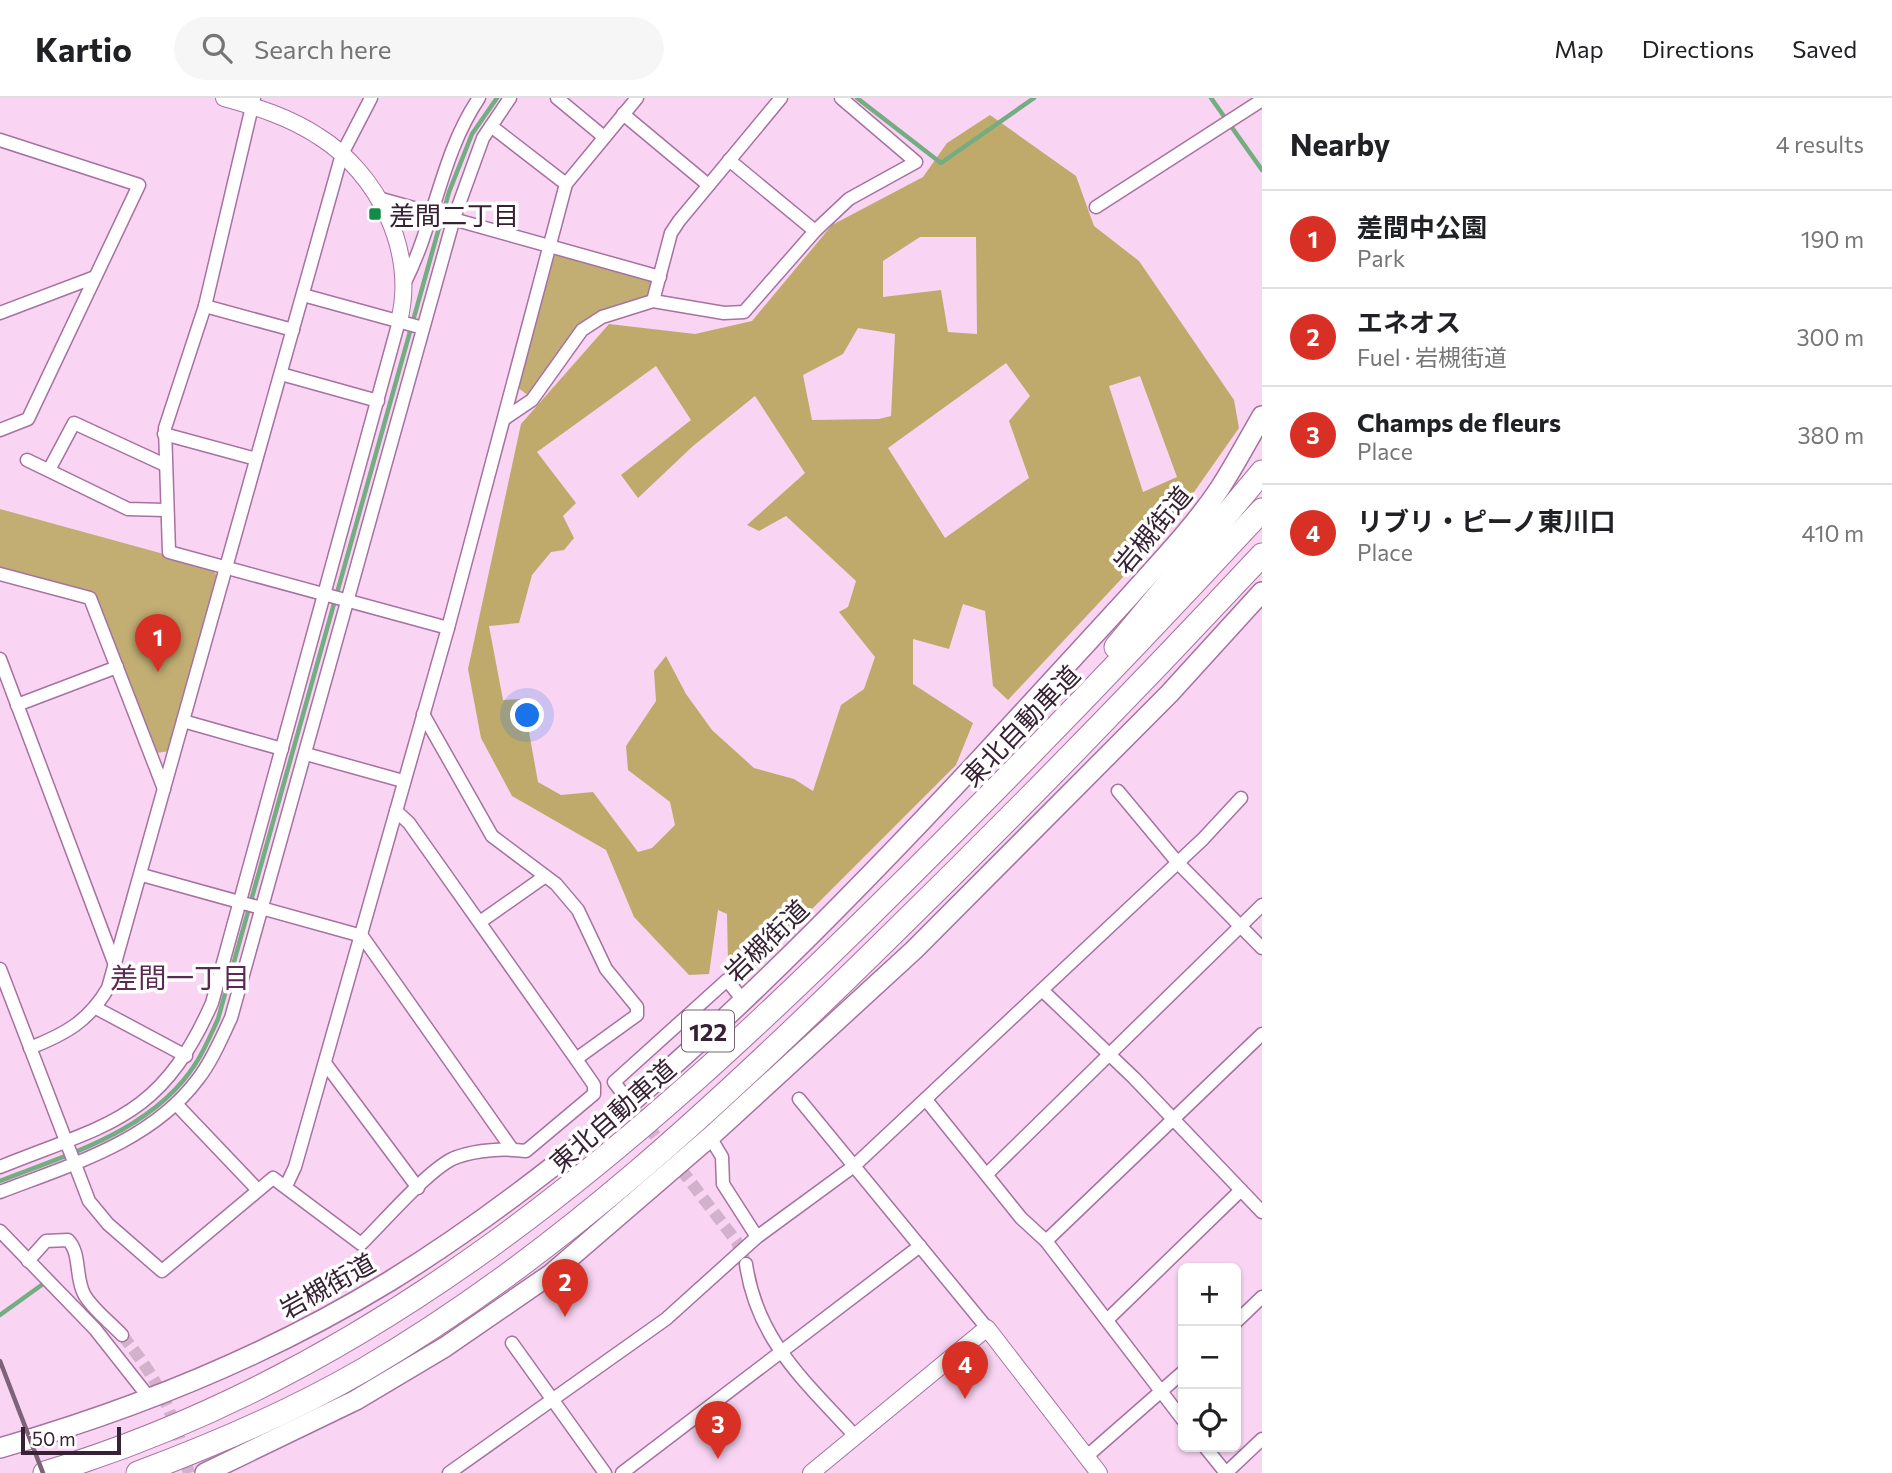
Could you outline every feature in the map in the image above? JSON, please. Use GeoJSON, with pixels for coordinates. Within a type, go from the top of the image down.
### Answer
{"type":"FeatureCollection","features":[{"type":"Feature","properties":{"kind":"highway","name":"岩槻街道"},"geometry":{"type":"LineString","coordinates":[[0,1448],[151,1400],[280,1342],[389,1281],[475,1224],[642,1091],[869,879],[1159,564],[1219,490],[1262,416]]}},
{"type":"Feature","properties":{"kind":"highway"},"geometry":{"type":"LineString","coordinates":[[1015,772],[1262,472]]}},
{"type":"Feature","properties":{"kind":"highway","name":"東北自動車道"},"geometry":{"type":"LineString","coordinates":[[45,1473],[142,1440],[218,1408],[270,1381],[404,1307],[566,1192],[759,1025],[1015,772],[1262,510]]}},
{"type":"Feature","properties":{"kind":"highway"},"geometry":{"type":"LineString","coordinates":[[138,1473],[255,1425],[365,1369],[469,1302],[566,1229],[674,1140],[848,978],[1036,793],[1262,555]]}},
{"type":"Feature","properties":{"kind":"highway"},"geometry":{"type":"LineString","coordinates":[[213,1472],[356,1400],[466,1332],[551,1274],[710,1138],[914,950],[1151,713],[1262,592]]}},
{"type":"Feature","properties":{"kind":"street"},"geometry":{"type":"LineString","coordinates":[[224,98],[253,102],[298,124],[342,154],[377,198],[397,240],[405,282]]}},
{"type":"Feature","properties":{"kind":"street"},"geometry":{"type":"LineString","coordinates":[[30,1048],[68,1032],[96,1008],[115,965],[342,154],[371,98]]}},
{"type":"Feature","properties":{"kind":"street"},"geometry":{"type":"LineString","coordinates":[[0,1167],[99,1130],[132,1111],[163,1086],[186,1056],[212,1003],[378,401],[399,321],[405,282],[420,254],[430,211],[454,146],[479,98]]}},
{"type":"Feature","properties":{"kind":"street"},"geometry":{"type":"LineString","coordinates":[[0,1192],[74,1163],[139,1132],[176,1104],[205,1068],[231,1018],[454,218],[483,138],[510,98]]}},
{"type":"Feature","properties":{"kind":"street"},"geometry":{"type":"LineString","coordinates":[[557,98],[604,137]]}},
{"type":"Feature","properties":{"kind":"street"},"geometry":{"type":"LineString","coordinates":[[286,1186],[295,1167],[362,936],[403,781],[448,628],[566,184],[637,98]]}},
{"type":"Feature","properties":{"kind":"street"},"geometry":{"type":"LineString","coordinates":[[653,301],[671,233],[707,184],[781,98]]}},
{"type":"Feature","properties":{"kind":"street"},"geometry":{"type":"LineString","coordinates":[[504,419],[532,400],[582,330],[602,317],[653,301],[723,313],[744,312],[815,231],[849,199],[916,162],[841,98]]}},
{"type":"Feature","properties":{"kind":"street"},"geometry":{"type":"LineString","coordinates":[[1096,207],[1262,100]]}},
{"type":"Feature","properties":{"kind":"street"},"geometry":{"type":"LineString","coordinates":[[253,102],[205,306],[164,434],[163,464],[169,552],[448,628]]}},
{"type":"Feature","properties":{"kind":"street"},"geometry":{"type":"LineString","coordinates":[[623,114],[707,184]]}},
{"type":"Feature","properties":{"kind":"street"},"geometry":{"type":"LineString","coordinates":[[491,126],[566,184]]}},
{"type":"Feature","properties":{"kind":"street"},"geometry":{"type":"LineString","coordinates":[[0,140],[139,185],[28,419],[0,430]]}},
{"type":"Feature","properties":{"kind":"street"},"geometry":{"type":"LineString","coordinates":[[729,160],[815,231]]}},
{"type":"Feature","properties":{"kind":"street"},"geometry":{"type":"LineString","coordinates":[[377,198],[660,277]]}},
{"type":"Feature","properties":{"kind":"street"},"geometry":{"type":"LineString","coordinates":[[0,313],[95,277]]}},
{"type":"Feature","properties":{"kind":"street"},"geometry":{"type":"LineString","coordinates":[[303,295],[424,328]]}},
{"type":"Feature","properties":{"kind":"street"},"geometry":{"type":"LineString","coordinates":[[205,306],[293,330]]}},
{"type":"Feature","properties":{"kind":"street"},"geometry":{"type":"LineString","coordinates":[[281,374],[378,401]]}},
{"type":"Feature","properties":{"kind":"street"},"geometry":{"type":"LineString","coordinates":[[49,470],[74,423],[163,464]]}},
{"type":"Feature","properties":{"kind":"street"},"geometry":{"type":"LineString","coordinates":[[164,434],[256,459]]}},
{"type":"Feature","properties":{"kind":"street"},"geometry":{"type":"LineString","coordinates":[[27,460],[128,509],[165,510]]}},
{"type":"Feature","properties":{"kind":"street"},"geometry":{"type":"LineString","coordinates":[[0,574],[90,598],[164,789]]}},
{"type":"Feature","properties":{"kind":"street"},"geometry":{"type":"LineString","coordinates":[[0,659],[115,965]]}},
{"type":"Feature","properties":{"kind":"street"},"geometry":{"type":"LineString","coordinates":[[17,705],[117,667]]}},
{"type":"Feature","properties":{"kind":"street"},"geometry":{"type":"LineString","coordinates":[[423,714],[492,836],[556,884],[578,910],[606,969],[637,1007],[636,1015],[576,1059]]}},
{"type":"Feature","properties":{"kind":"street"},"geometry":{"type":"LineString","coordinates":[[183,721],[282,749]]}},
{"type":"Feature","properties":{"kind":"street"},"geometry":{"type":"LineString","coordinates":[[306,754],[403,781]]}},
{"type":"Feature","properties":{"kind":"street"},"geometry":{"type":"LineString","coordinates":[[1118,792],[1178,863],[1262,948]]}},
{"type":"Feature","properties":{"kind":"street"},"geometry":{"type":"LineString","coordinates":[[449,1473],[666,1319],[757,1237],[854,1166],[927,1101],[961,1064],[1178,863],[1241,798]]}},
{"type":"Feature","properties":{"kind":"street"},"geometry":{"type":"LineString","coordinates":[[0,969],[89,1201],[162,1271],[223,1223],[257,1189],[273,1178],[361,1244],[418,1188],[456,1157],[513,1149],[526,1151],[594,1094],[594,1085],[576,1059],[409,823],[396,811]]}},
{"type":"Feature","properties":{"kind":"street"},"geometry":{"type":"LineString","coordinates":[[142,875],[362,936],[513,1149]]}},
{"type":"Feature","properties":{"kind":"street"},"geometry":{"type":"LineString","coordinates":[[480,922],[544,877]]}},
{"type":"Feature","properties":{"kind":"street"},"geometry":{"type":"LineString","coordinates":[[987,1174],[1262,905]]}},
{"type":"Feature","properties":{"kind":"street"},"geometry":{"type":"LineString","coordinates":[[620,1090],[614,1082],[727,980],[742,999]]}},
{"type":"Feature","properties":{"kind":"street"},"geometry":{"type":"LineString","coordinates":[[1042,990],[1174,1119],[1262,1212]]}},
{"type":"Feature","properties":{"kind":"street"},"geometry":{"type":"LineString","coordinates":[[96,1008],[186,1056]]}},
{"type":"Feature","properties":{"kind":"street"},"geometry":{"type":"LineString","coordinates":[[1046,1241],[1262,1034]]}},
{"type":"Feature","properties":{"kind":"street"},"geometry":{"type":"LineString","coordinates":[[325,1063],[418,1188]]}},
{"type":"Feature","properties":{"kind":"street"},"geometry":{"type":"LineString","coordinates":[[799,1098],[987,1328],[1099,1473]]}},
{"type":"Feature","properties":{"kind":"street"},"geometry":{"type":"LineString","coordinates":[[927,1101],[1021,1217],[1046,1241],[1178,1414]]}},
{"type":"Feature","properties":{"kind":"street"},"geometry":{"type":"LineString","coordinates":[[176,1104],[257,1189]]}},
{"type":"Feature","properties":{"kind":"street"},"geometry":{"type":"LineString","coordinates":[[710,1138],[722,1157],[723,1184],[757,1237]]}},
{"type":"Feature","properties":{"kind":"street"},"geometry":{"type":"LineString","coordinates":[[1107,1320],[1241,1190]]}},
{"type":"Feature","properties":{"kind":"street"},"geometry":{"type":"LineString","coordinates":[[0,1231],[95,1329],[151,1400]]}},
{"type":"Feature","properties":{"kind":"street"},"geometry":{"type":"LineString","coordinates":[[28,1261],[46,1241],[68,1240],[75,1252],[80,1285],[86,1297],[122,1335]]}},
{"type":"Feature","properties":{"kind":"street"},"geometry":{"type":"LineString","coordinates":[[622,1473],[920,1246]]}},
{"type":"Feature","properties":{"kind":"street"},"geometry":{"type":"LineString","coordinates":[[746,1264],[759,1316],[779,1353],[855,1436]]}},
{"type":"Feature","properties":{"kind":"street"},"geometry":{"type":"LineString","coordinates":[[1241,1317],[1262,1297]]}},
{"type":"Feature","properties":{"kind":"street"},"geometry":{"type":"LineString","coordinates":[[811,1473],[987,1328]]}},
{"type":"Feature","properties":{"kind":"street"},"geometry":{"type":"LineString","coordinates":[[512,1343],[605,1473]]}},
{"type":"Feature","properties":{"kind":"street"},"geometry":{"type":"LineString","coordinates":[[1086,1457],[1178,1377]]}},
{"type":"Feature","properties":{"kind":"street"},"geometry":{"type":"LineString","coordinates":[[1209,1452],[1226,1473],[1262,1440]]}},
{"type":"Feature","properties":{"kind":"shaded area"},"geometry":{"type":"Polygon","coordinates":[[[990,115],[1076,176],[1094,226],[1139,261],[1234,400],[1239,428],[1168,529],[1008,700],[993,686],[985,611],[963,604],[949,649],[913,639],[913,684],[973,723],[956,765],[742,979],[728,963],[727,914],[718,910],[709,974],[689,975],[634,917],[606,850],[512,796],[481,738],[468,669],[521,424],[609,324],[695,334],[752,321],[832,225],[923,177],[947,143],[990,115]],[[920,237],[883,261],[883,297],[941,290],[948,332],[977,334],[976,237],[920,237]],[[858,328],[843,354],[803,375],[812,420],[879,419],[891,416],[895,334],[858,328]],[[1006,363],[888,448],[945,538],[1029,478],[1009,421],[1030,396],[1006,363]],[[656,366],[537,452],[576,503],[563,516],[574,538],[564,550],[551,552],[532,575],[519,623],[489,626],[503,700],[523,699],[538,782],[561,795],[593,792],[638,852],[652,848],[675,825],[670,802],[628,770],[626,746],[656,701],[654,671],[666,656],[686,694],[712,730],[754,768],[794,779],[813,791],[841,705],[864,689],[875,657],[839,612],[848,607],[856,581],[786,516],[759,531],[747,525],[805,473],[755,396],[693,446],[638,498],[621,475],[691,420],[656,366]],[[1140,376],[1109,386],[1143,492],[1177,477],[1140,376]]]}},
{"type":"Feature","properties":{"kind":"shaded area"},"geometry":{"type":"Polygon","coordinates":[[[564,252],[650,276],[653,284],[651,296],[609,309],[529,396],[517,387],[551,257],[564,252]]]}},
{"type":"Feature","properties":{"kind":"shaded area"},"geometry":{"type":"Polygon","coordinates":[[[0,509],[211,567],[218,577],[170,751],[156,753],[93,593],[0,568],[0,509]]]}},
{"type":"Feature","properties":{"kind":"waterway"},"geometry":{"type":"LineString","coordinates":[[0,1181],[108,1137],[157,1106],[178,1086],[196,1063],[218,1019],[449,192],[472,134],[497,98]]}},
{"type":"Feature","properties":{"kind":"waterway"},"geometry":{"type":"LineString","coordinates":[[857,98],[941,163],[1034,98]]}},
{"type":"Feature","properties":{"kind":"waterway"},"geometry":{"type":"LineString","coordinates":[[1211,98],[1262,170]]}},
{"type":"Feature","properties":{"kind":"waterway"},"geometry":{"type":"LineString","coordinates":[[0,1315],[43,1284]]}},
{"type":"Feature","properties":{"kind":"tunnel"},"geometry":{"type":"LineString","coordinates":[[626,1098],[737,1242],[746,1264]]}},
{"type":"Feature","properties":{"kind":"tunnel"},"geometry":{"type":"LineString","coordinates":[[122,1335],[147,1369],[164,1400],[178,1433],[189,1473]]}},
{"type":"Feature","properties":{"kind":"railway"},"geometry":{"type":"LineString","coordinates":[[0,1361],[43,1473]]}},
{"type":"Feature","properties":{"kind":"place","name":"差間二丁目"},"geometry":{"type":"Point","coordinates":[375,214]}},
{"type":"Feature","properties":{"kind":"place","name":"差間中公園"},"geometry":{"type":"Point","coordinates":[158,672]}},
{"type":"Feature","properties":{"kind":"place","name":"エネオス"},"geometry":{"type":"Point","coordinates":[565,1317]}},
{"type":"Feature","properties":{"kind":"place","name":"リブリ・ピーノ東川口"},"geometry":{"type":"Point","coordinates":[965,1399]}},
{"type":"Feature","properties":{"kind":"place","name":"Champs de fleurs"},"geometry":{"type":"Point","coordinates":[718,1459]}},
{"type":"Feature","properties":{"kind":"district","name":"差間一丁目"},"geometry":{"type":"Point","coordinates":[180,977]}}]}
